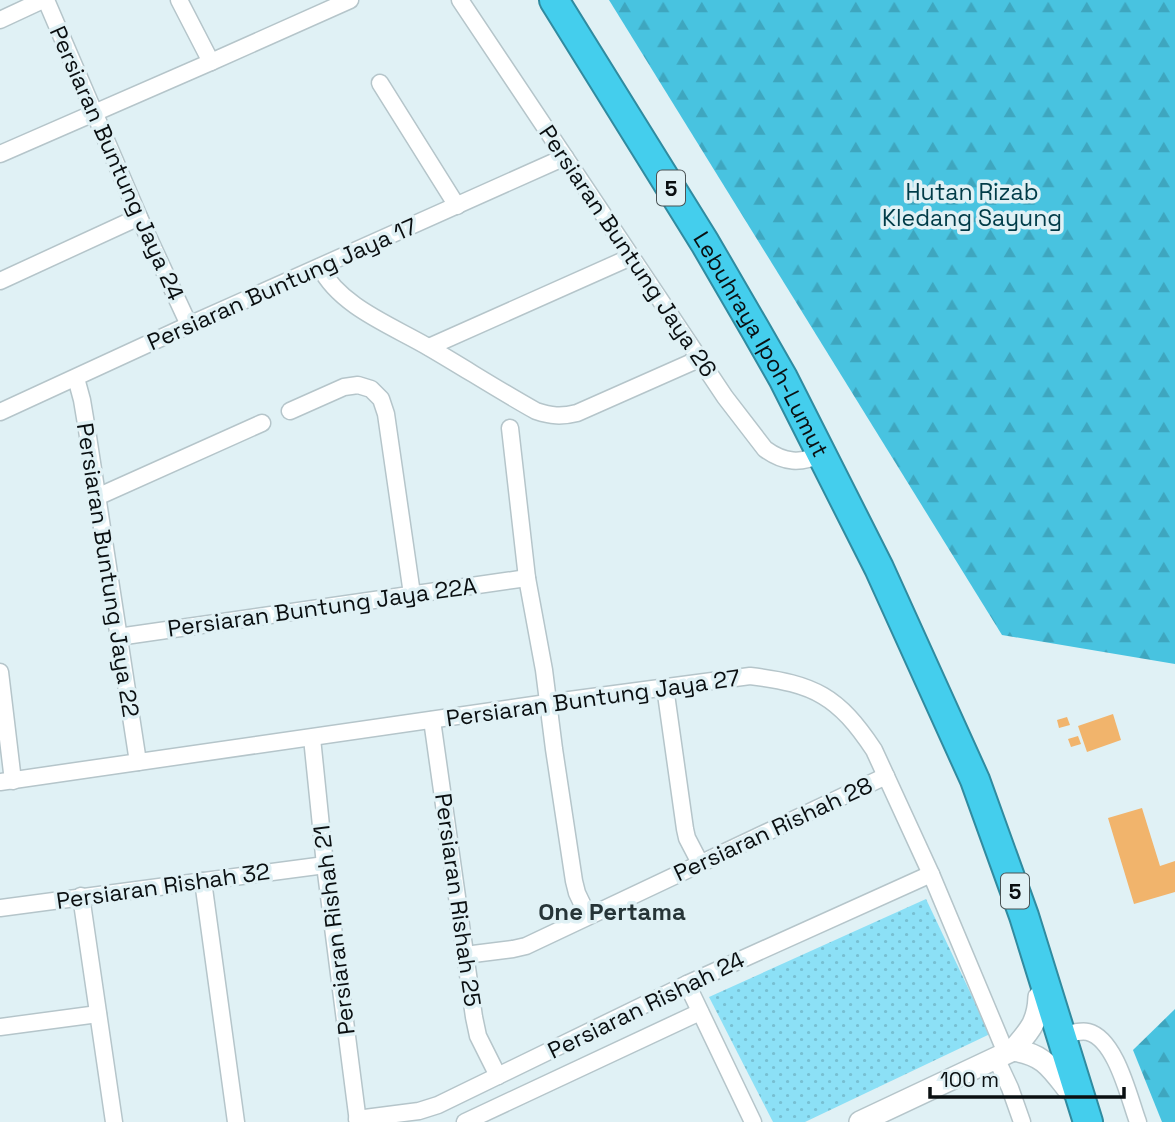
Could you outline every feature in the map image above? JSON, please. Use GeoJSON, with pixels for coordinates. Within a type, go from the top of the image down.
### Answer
{"type":"FeatureCollection","features":[{"type":"Feature","properties":{"kind":"highway","name":"Lebuhraya Ipoh-Lumut"},"geometry":{"type":"LineString","coordinates":[[554,0],[711,254],[783,378],[879,568],[975,780],[1024,916],[1088,1122]]}},
{"type":"Feature","properties":{"kind":"highway","name":"Lebuhraya Ipoh-Lumut"},"geometry":{"type":"LineString","coordinates":[[923,666],[990,851],[1078,1122]]}},
{"type":"Feature","properties":{"kind":"street"},"geometry":{"type":"LineString","coordinates":[[0,20],[45,0]]}},
{"type":"Feature","properties":{"kind":"street","name":"Persiaran Buntung Jaya 24"},"geometry":{"type":"LineString","coordinates":[[45,0],[189,325]]}},
{"type":"Feature","properties":{"kind":"street"},"geometry":{"type":"LineString","coordinates":[[179,0],[211,62]]}},
{"type":"Feature","properties":{"kind":"street"},"geometry":{"type":"LineString","coordinates":[[0,154],[350,0]]}},
{"type":"Feature","properties":{"kind":"street","name":"Persiaran Buntung Jaya 26"},"geometry":{"type":"LineString","coordinates":[[460,0],[699,359],[765,449],[773,455],[801,462],[821,454]]}},
{"type":"Feature","properties":{"kind":"street"},"geometry":{"type":"LineString","coordinates":[[380,83],[457,206]]}},
{"type":"Feature","properties":{"kind":"street","name":"Persiaran Buntung Jaya 17"},"geometry":{"type":"LineString","coordinates":[[0,412],[565,157]]}},
{"type":"Feature","properties":{"kind":"street"},"geometry":{"type":"LineString","coordinates":[[0,281],[139,217]]}},
{"type":"Feature","properties":{"kind":"street"},"geometry":{"type":"LineString","coordinates":[[429,347],[631,257]]}},
{"type":"Feature","properties":{"kind":"street"},"geometry":{"type":"LineString","coordinates":[[320,267],[330,281],[359,308],[525,405],[551,416],[577,413],[699,359]]}},
{"type":"Feature","properties":{"kind":"street","name":"Persiaran Buntung Jaya 22"},"geometry":{"type":"LineString","coordinates":[[76,378],[82,400],[138,762]]}},
{"type":"Feature","properties":{"kind":"street"},"geometry":{"type":"LineString","coordinates":[[290,411],[344,387],[358,385],[371,389],[381,399],[386,414],[412,594]]}},
{"type":"Feature","properties":{"kind":"street"},"geometry":{"type":"LineString","coordinates":[[97,497],[262,423]]}},
{"type":"Feature","properties":{"kind":"street"},"geometry":{"type":"LineString","coordinates":[[510,428],[527,578],[544,670],[574,881],[588,916]]}},
{"type":"Feature","properties":{"kind":"street","name":"Persiaran Buntung Jaya 22A"},"geometry":{"type":"LineString","coordinates":[[118,637],[527,578]]}},
{"type":"Feature","properties":{"kind":"street"},"geometry":{"type":"LineString","coordinates":[[0,672],[6,781]]}},
{"type":"Feature","properties":{"kind":"street","name":"Persiaran Buntung Jaya 27"},"geometry":{"type":"LineString","coordinates":[[6,781],[750,676],[781,680],[810,688],[830,699],[846,714],[874,750],[931,874],[1005,1053],[1010,1088],[1022,1122]]}},
{"type":"Feature","properties":{"kind":"street"},"geometry":{"type":"LineString","coordinates":[[665,687],[685,829],[700,863]]}},
{"type":"Feature","properties":{"kind":"street","name":"Persiaran Rishah 25"},"geometry":{"type":"LineString","coordinates":[[432,720],[478,1036],[498,1076]]}},
{"type":"Feature","properties":{"kind":"street","name":"Persiaran Rishah 21"},"geometry":{"type":"LineString","coordinates":[[312,738],[325,865],[358,1120]]}},
{"type":"Feature","properties":{"kind":"street","name":"Persiaran Rishah 28"},"geometry":{"type":"LineString","coordinates":[[465,955],[526,946],[886,776]]}},
{"type":"Feature","properties":{"kind":"street","name":"Persiaran Rishah 32"},"geometry":{"type":"LineString","coordinates":[[0,908],[325,865]]}},
{"type":"Feature","properties":{"kind":"street","name":"Persiaran Rishah 24"},"geometry":{"type":"LineString","coordinates":[[358,1120],[419,1111],[438,1105],[687,984],[931,874]]}},
{"type":"Feature","properties":{"kind":"street"},"geometry":{"type":"LineString","coordinates":[[203,881],[236,1122]]}},
{"type":"Feature","properties":{"kind":"street"},"geometry":{"type":"LineString","coordinates":[[81,897],[114,1122]]}},
{"type":"Feature","properties":{"kind":"street"},"geometry":{"type":"LineString","coordinates":[[687,984],[753,1122]]}},
{"type":"Feature","properties":{"kind":"street"},"geometry":{"type":"LineString","coordinates":[[860,1122],[1005,1053],[1036,1020],[1039,997]]}},
{"type":"Feature","properties":{"kind":"street"},"geometry":{"type":"LineString","coordinates":[[465,1122],[701,1012]]}},
{"type":"Feature","properties":{"kind":"street"},"geometry":{"type":"LineString","coordinates":[[0,1027],[97,1014]]}},
{"type":"Feature","properties":{"kind":"street"},"geometry":{"type":"LineString","coordinates":[[1060,1036],[1088,1032],[1106,1045],[1118,1068],[1138,1122]]}},
{"type":"Feature","properties":{"kind":"street"},"geometry":{"type":"LineString","coordinates":[[1005,1053],[1034,1054],[1067,1088]]}},
{"type":"Feature","properties":{"kind":"green space","name":"Hutan Rizab Kledang Sayung"},"geometry":{"type":"Polygon","coordinates":[[[609,0],[1175,0],[1175,664],[1002,635],[609,0]]]}},
{"type":"Feature","properties":{"kind":"green space"},"geometry":{"type":"Polygon","coordinates":[[[1175,1009],[1175,1122],[1162,1122],[1133,1050],[1175,1009]]]}},
{"type":"Feature","properties":{"kind":"shaded area"},"geometry":{"type":"Polygon","coordinates":[[[926,899],[990,1034],[805,1122],[773,1122],[709,997],[926,899]]]}},
{"type":"Feature","properties":{"kind":"building"},"geometry":{"type":"Polygon","coordinates":[[[1113,714],[1121,740],[1087,752],[1078,726],[1113,714]]]}},
{"type":"Feature","properties":{"kind":"building"},"geometry":{"type":"Polygon","coordinates":[[[1067,717],[1070,725],[1059,728],[1057,720],[1067,717]]]}},
{"type":"Feature","properties":{"kind":"building"},"geometry":{"type":"Polygon","coordinates":[[[1078,736],[1081,744],[1071,747],[1068,739],[1078,736]]]}},
{"type":"Feature","properties":{"kind":"building"},"geometry":{"type":"Polygon","coordinates":[[[1142,808],[1160,866],[1175,861],[1175,892],[1134,904],[1108,818],[1142,808]]]}},
{"type":"Feature","properties":{"kind":"district","name":"One Pertama"},"geometry":{"type":"Point","coordinates":[612,911]}}]}
